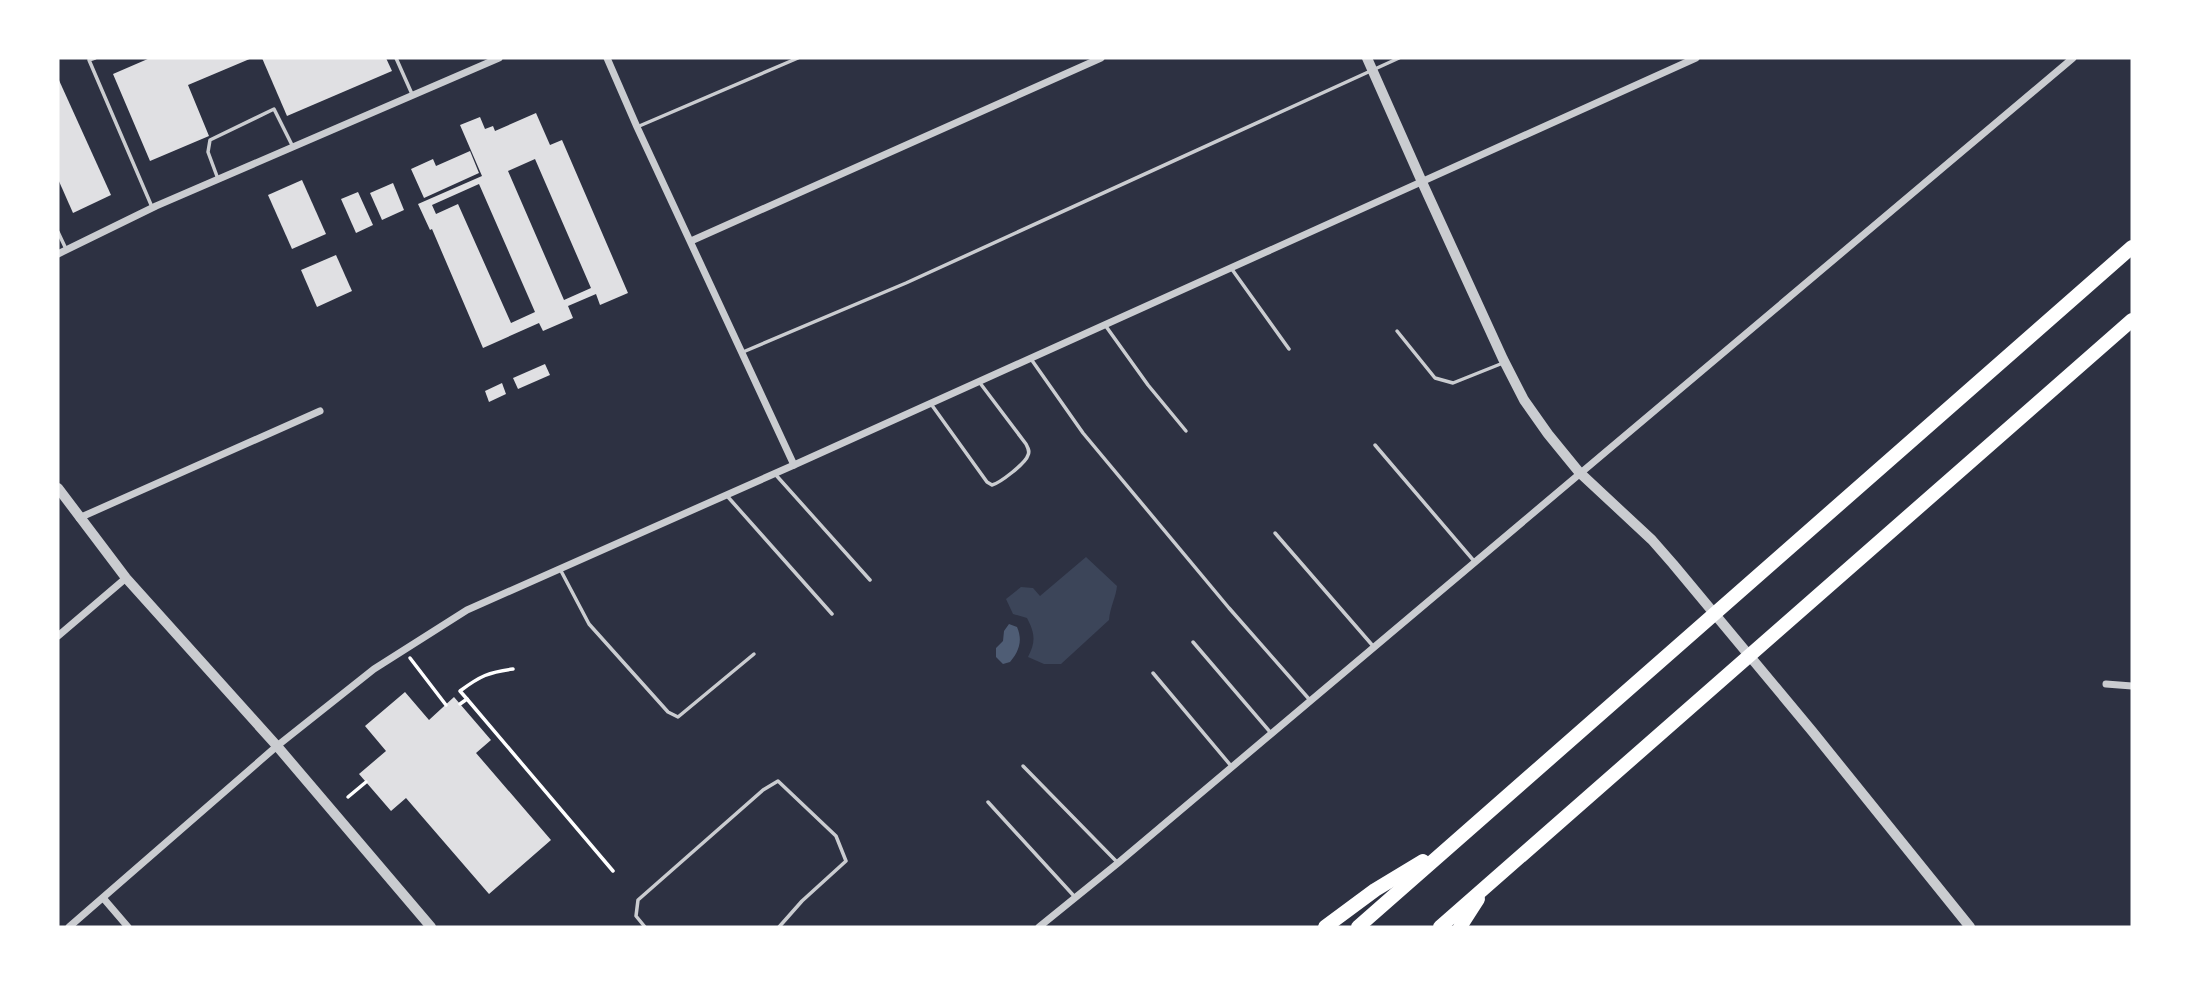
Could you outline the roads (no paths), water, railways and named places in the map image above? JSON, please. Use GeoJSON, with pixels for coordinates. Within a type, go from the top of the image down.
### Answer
{"type":"FeatureCollection","features":[{"type":"Feature","properties":{"kind":"highway"},"geometry":{"type":"LineString","coordinates":[[1357,927],[2132,247]]}},
{"type":"Feature","properties":{"kind":"highway"},"geometry":{"type":"LineString","coordinates":[[1440,927],[2132,320]]}},
{"type":"Feature","properties":{"kind":"highway"},"geometry":{"type":"LineString","coordinates":[[1325,927],[1375,890],[1457,840]]}},
{"type":"Feature","properties":{"kind":"highway"},"geometry":{"type":"LineString","coordinates":[[1460,927],[1483,889]]}},
{"type":"Feature","properties":{"kind":"street"},"geometry":{"type":"LineString","coordinates":[[58,254],[152,208],[499,58]]}},
{"type":"Feature","properties":{"kind":"street"},"geometry":{"type":"LineString","coordinates":[[607,58],[794,465]]}},
{"type":"Feature","properties":{"kind":"street"},"geometry":{"type":"LineString","coordinates":[[691,241],[1101,58]]}},
{"type":"Feature","properties":{"kind":"street"},"geometry":{"type":"LineString","coordinates":[[1367,58],[1524,400],[1579,472],[1652,540],[1673,564],[1970,927]]}},
{"type":"Feature","properties":{"kind":"street"},"geometry":{"type":"LineString","coordinates":[[69,927],[277,747],[374,669],[467,610],[931,404],[1696,58]]}},
{"type":"Feature","properties":{"kind":"street"},"geometry":{"type":"LineString","coordinates":[[1038,927],[1311,701],[1579,472],[2073,58]]}},
{"type":"Feature","properties":{"kind":"street"},"geometry":{"type":"LineString","coordinates":[[79,518],[320,411]]}},
{"type":"Feature","properties":{"kind":"street"},"geometry":{"type":"LineString","coordinates":[[58,488],[126,578],[277,747],[431,927]]}},
{"type":"Feature","properties":{"kind":"street"},"geometry":{"type":"LineString","coordinates":[[58,636],[126,578]]}},
{"type":"Feature","properties":{"kind":"street"},"geometry":{"type":"LineString","coordinates":[[2106,684],[2132,686]]}},
{"type":"Feature","properties":{"kind":"street"},"geometry":{"type":"LineString","coordinates":[[104,899],[128,927]]}},
{"type":"Feature","properties":{"kind":"lane"},"geometry":{"type":"LineString","coordinates":[[95,58],[89,60],[152,208]]}},
{"type":"Feature","properties":{"kind":"lane"},"geometry":{"type":"LineString","coordinates":[[396,58],[413,95]]}},
{"type":"Feature","properties":{"kind":"lane"},"geometry":{"type":"LineString","coordinates":[[637,127],[798,58]]}},
{"type":"Feature","properties":{"kind":"lane"},"geometry":{"type":"LineString","coordinates":[[741,353],[906,283],[1399,58]]}},
{"type":"Feature","properties":{"kind":"lane"},"geometry":{"type":"LineString","coordinates":[[218,179],[208,152],[209,140],[274,110],[293,147]]}},
{"type":"Feature","properties":{"kind":"lane"},"geometry":{"type":"LineString","coordinates":[[58,232],[66,250]]}},
{"type":"Feature","properties":{"kind":"lane"},"geometry":{"type":"LineString","coordinates":[[1231,268],[1289,349]]}},
{"type":"Feature","properties":{"kind":"lane"},"geometry":{"type":"LineString","coordinates":[[1105,325],[1148,385],[1186,431]]}},
{"type":"Feature","properties":{"kind":"lane"},"geometry":{"type":"LineString","coordinates":[[1397,331],[1435,378],[1454,383],[1505,363]]}},
{"type":"Feature","properties":{"kind":"lane"},"geometry":{"type":"LineString","coordinates":[[1030,358],[1083,433],[1237,618],[1311,701]]}},
{"type":"Feature","properties":{"kind":"lane"},"geometry":{"type":"LineString","coordinates":[[931,404],[987,482],[992,485],[998,483],[1026,459],[1029,451],[979,382]]}},
{"type":"Feature","properties":{"kind":"lane"},"geometry":{"type":"LineString","coordinates":[[1375,445],[1474,561]]}},
{"type":"Feature","properties":{"kind":"lane"},"geometry":{"type":"LineString","coordinates":[[775,474],[870,580]]}},
{"type":"Feature","properties":{"kind":"lane"},"geometry":{"type":"LineString","coordinates":[[726,495],[832,614]]}},
{"type":"Feature","properties":{"kind":"lane"},"geometry":{"type":"LineString","coordinates":[[1275,533],[1373,646]]}},
{"type":"Feature","properties":{"kind":"lane"},"geometry":{"type":"LineString","coordinates":[[560,569],[589,624],[668,712],[678,717],[754,654]]}},
{"type":"Feature","properties":{"kind":"lane"},"geometry":{"type":"LineString","coordinates":[[1193,642],[1272,733]]}},
{"type":"Feature","properties":{"kind":"lane"},"geometry":{"type":"LineString","coordinates":[[1153,673],[1232,766]]}},
{"type":"Feature","properties":{"kind":"lane"},"geometry":{"type":"LineString","coordinates":[[1023,766],[1118,863]]}},
{"type":"Feature","properties":{"kind":"lane"},"geometry":{"type":"LineString","coordinates":[[645,927],[636,916],[638,900],[762,790],[779,781],[836,836],[846,861],[802,901],[780,927]]}},
{"type":"Feature","properties":{"kind":"lane"},"geometry":{"type":"LineString","coordinates":[[988,802],[1075,896]]}}]}
